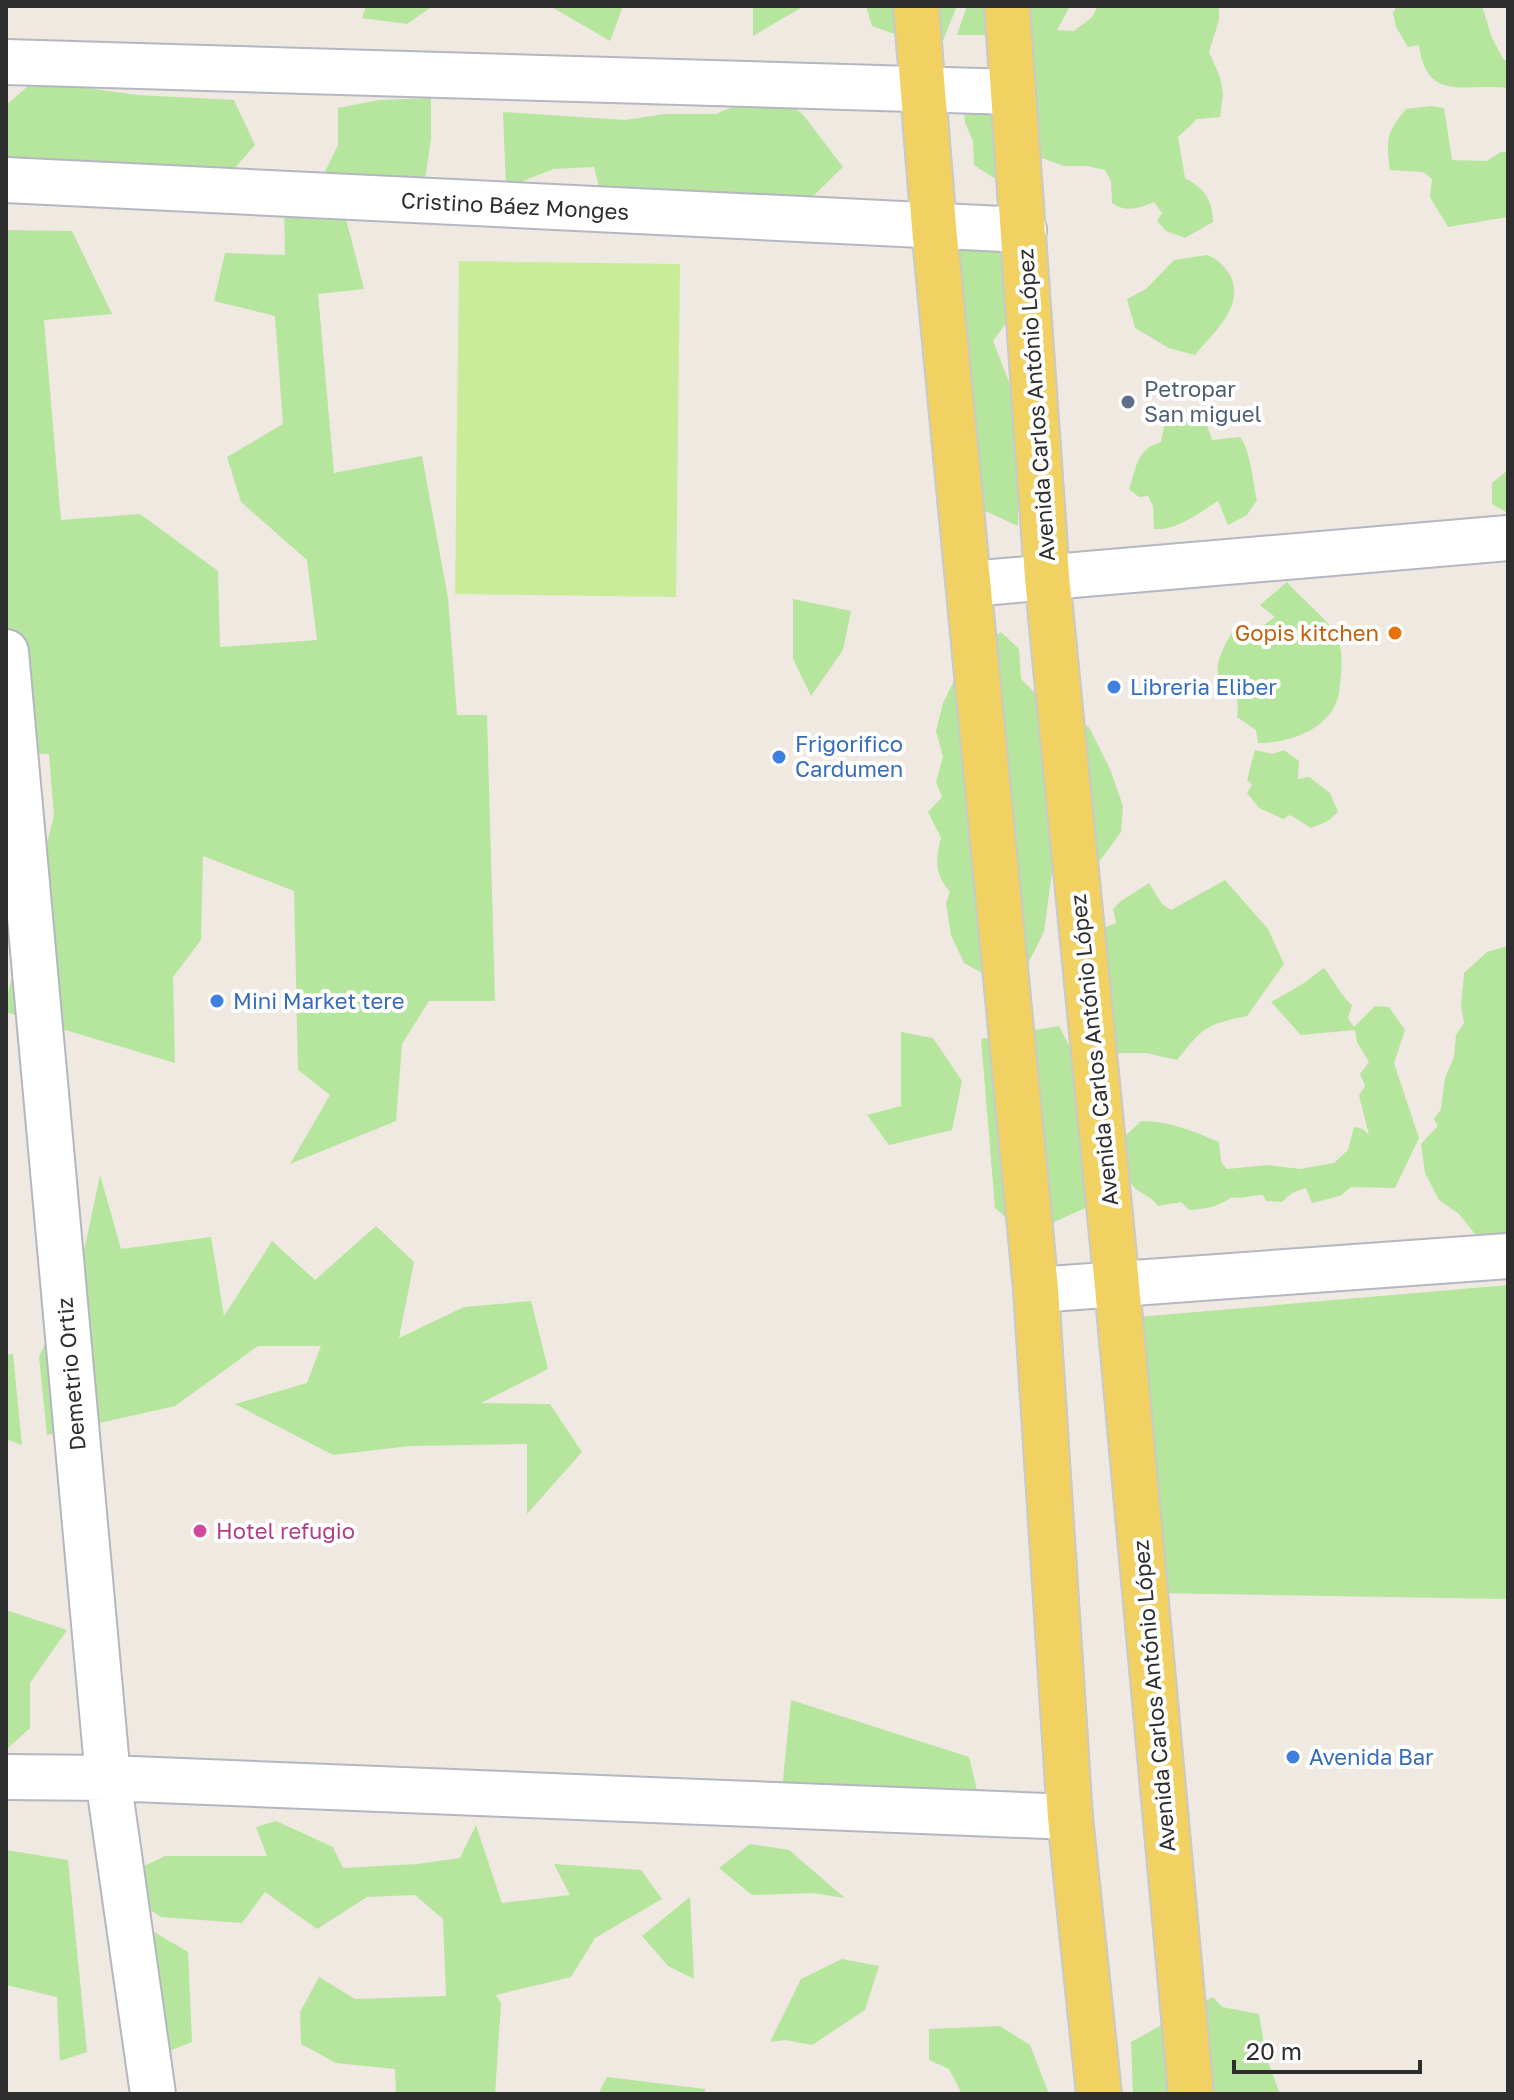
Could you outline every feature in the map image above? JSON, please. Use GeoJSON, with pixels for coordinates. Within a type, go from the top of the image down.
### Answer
{"type":"FeatureCollection","features":[{"type":"Feature","properties":{"kind":"main road"},"geometry":{"type":"LineString","coordinates":[[916,6],[934,227],[1036,1290],[1070,1817],[1099,2094]]}},
{"type":"Feature","properties":{"kind":"main road","name":"Avenida Carlos António López"},"geometry":{"type":"LineString","coordinates":[[1007,6],[1047,577],[1117,1286],[1191,2094]]}},
{"type":"Feature","properties":{"kind":"street"},"geometry":{"type":"LineString","coordinates":[[6,62],[1013,92]]}},
{"type":"Feature","properties":{"kind":"street","name":"Cristino Báez Monges"},"geometry":{"type":"LineString","coordinates":[[6,180],[1024,230]]}},
{"type":"Feature","properties":{"kind":"street"},"geometry":{"type":"LineString","coordinates":[[969,584],[1508,538]]}},
{"type":"Feature","properties":{"kind":"street","name":"Demetrio Ortiz"},"geometry":{"type":"LineString","coordinates":[[6,652],[108,1778],[153,2094]]}},
{"type":"Feature","properties":{"kind":"street"},"geometry":{"type":"LineString","coordinates":[[1036,1290],[1508,1256]]}},
{"type":"Feature","properties":{"kind":"street"},"geometry":{"type":"LineString","coordinates":[[6,1777],[108,1778],[1070,1817]]}},
{"type":"Feature","properties":{"kind":"green space"},"geometry":{"type":"Polygon","coordinates":[[[366,6],[433,6],[407,24],[362,18],[366,6]]]}},
{"type":"Feature","properties":{"kind":"green space"},"geometry":{"type":"Polygon","coordinates":[[[550,6],[623,6],[610,41],[550,6]]]}},
{"type":"Feature","properties":{"kind":"green space"},"geometry":{"type":"Polygon","coordinates":[[[753,6],[804,6],[753,36],[753,6]]]}},
{"type":"Feature","properties":{"kind":"green space"},"geometry":{"type":"Polygon","coordinates":[[[866,6],[957,6],[939,50],[872,26],[866,6]]]}},
{"type":"Feature","properties":{"kind":"green space"},"geometry":{"type":"Polygon","coordinates":[[[967,6],[1070,6],[1057,30],[1074,31],[1092,17],[1098,6],[1219,6],[1219,20],[1209,52],[1223,93],[1220,117],[1197,119],[1178,137],[1185,178],[1206,196],[1213,222],[1185,238],[1166,231],[1157,221],[1162,213],[1154,202],[1128,209],[1112,203],[1111,181],[1105,170],[1064,166],[1039,157],[1014,182],[992,177],[974,165],[973,141],[965,123],[964,109],[998,78],[989,35],[957,35],[967,6]]]}},
{"type":"Feature","properties":{"kind":"green space"},"geometry":{"type":"Polygon","coordinates":[[[1397,6],[1482,6],[1492,38],[1504,60],[1508,59],[1508,88],[1439,83],[1423,63],[1419,45],[1408,47],[1396,27],[1393,13],[1397,6]]]}},
{"type":"Feature","properties":{"kind":"green space"},"geometry":{"type":"Polygon","coordinates":[[[34,81],[138,95],[234,100],[255,145],[219,186],[6,159],[6,105],[34,81]]]}},
{"type":"Feature","properties":{"kind":"green space"},"geometry":{"type":"Polygon","coordinates":[[[776,88],[804,116],[843,167],[805,204],[738,192],[690,200],[601,194],[594,167],[553,169],[506,188],[503,112],[625,120],[664,114],[716,114],[776,88]]]}},
{"type":"Feature","properties":{"kind":"green space"},"geometry":{"type":"Polygon","coordinates":[[[431,98],[431,139],[423,194],[319,184],[338,145],[338,108],[379,100],[431,98]]]}},
{"type":"Feature","properties":{"kind":"green space"},"geometry":{"type":"Polygon","coordinates":[[[1444,108],[1452,160],[1487,161],[1501,152],[1508,152],[1508,217],[1448,227],[1430,197],[1432,179],[1423,172],[1390,170],[1388,144],[1394,124],[1406,109],[1444,108]]]}},
{"type":"Feature","properties":{"kind":"green space"},"geometry":{"type":"Polygon","coordinates":[[[284,200],[342,203],[364,289],[318,294],[334,473],[422,456],[448,598],[457,715],[487,715],[495,1001],[429,1001],[402,1044],[396,1121],[290,1164],[330,1095],[298,1070],[294,891],[203,856],[201,940],[173,977],[175,1063],[6,1012],[6,1000],[54,816],[49,754],[6,752],[6,230],[72,231],[112,314],[44,320],[61,520],[140,514],[218,571],[220,647],[317,640],[307,560],[241,502],[227,457],[283,424],[275,316],[214,301],[225,253],[285,255],[284,200]]]}},
{"type":"Feature","properties":{"kind":"green space"},"geometry":{"type":"Polygon","coordinates":[[[925,214],[1003,240],[1008,320],[993,341],[1018,405],[1018,526],[979,508],[925,214]]]}},
{"type":"Feature","properties":{"kind":"green space"},"geometry":{"type":"Polygon","coordinates":[[[1207,255],[1220,263],[1230,275],[1234,297],[1225,318],[1195,355],[1169,348],[1135,328],[1127,299],[1146,289],[1174,260],[1207,255]]]}},
{"type":"Feature","properties":{"kind":"green space"},"geometry":{"type":"Polygon","coordinates":[[[459,261],[680,264],[676,597],[455,594],[459,261]]]}},
{"type":"Feature","properties":{"kind":"green space"},"geometry":{"type":"Polygon","coordinates":[[[1165,422],[1206,422],[1212,440],[1240,437],[1249,457],[1257,500],[1247,515],[1228,525],[1218,501],[1180,524],[1154,529],[1153,506],[1148,496],[1139,497],[1129,489],[1142,454],[1161,442],[1165,422]]]}},
{"type":"Feature","properties":{"kind":"green space"},"geometry":{"type":"Polygon","coordinates":[[[1508,470],[1508,513],[1492,504],[1492,483],[1508,470]]]}},
{"type":"Feature","properties":{"kind":"green space"},"geometry":{"type":"Polygon","coordinates":[[[1287,582],[1337,636],[1341,659],[1339,692],[1330,713],[1313,728],[1292,738],[1258,743],[1256,730],[1237,717],[1237,699],[1220,680],[1218,662],[1234,629],[1257,630],[1275,617],[1260,605],[1287,582]]]}},
{"type":"Feature","properties":{"kind":"green space"},"geometry":{"type":"Polygon","coordinates":[[[793,599],[851,611],[843,650],[811,696],[793,659],[793,599]]]}},
{"type":"Feature","properties":{"kind":"green space"},"geometry":{"type":"Polygon","coordinates":[[[1001,632],[1019,649],[1021,679],[1051,709],[1089,727],[1110,769],[1123,806],[1121,832],[1085,881],[1052,872],[1044,932],[1019,981],[995,980],[964,963],[951,935],[946,903],[950,892],[941,879],[938,866],[941,838],[928,812],[942,797],[936,782],[943,757],[936,731],[943,703],[965,658],[1001,632]]]}},
{"type":"Feature","properties":{"kind":"green space"},"geometry":{"type":"Polygon","coordinates":[[[1255,750],[1272,754],[1284,750],[1299,761],[1298,779],[1309,777],[1330,793],[1338,812],[1328,821],[1311,828],[1290,815],[1283,819],[1259,808],[1247,793],[1252,785],[1247,780],[1255,750]]]}},
{"type":"Feature","properties":{"kind":"green space"},"geometry":{"type":"Polygon","coordinates":[[[1225,880],[1268,929],[1284,964],[1247,1016],[1206,1029],[1177,1060],[1146,1053],[1110,1053],[1101,929],[1116,923],[1113,909],[1149,883],[1162,904],[1171,910],[1225,880]]]}},
{"type":"Feature","properties":{"kind":"green space"},"geometry":{"type":"Polygon","coordinates":[[[1508,946],[1508,1230],[1496,1240],[1475,1234],[1459,1214],[1439,1200],[1425,1173],[1421,1144],[1438,1126],[1434,1119],[1441,1109],[1445,1078],[1454,1057],[1456,1035],[1464,1023],[1461,1007],[1464,973],[1487,952],[1508,946]]]}},
{"type":"Feature","properties":{"kind":"green space"},"geometry":{"type":"Polygon","coordinates":[[[1324,968],[1352,1005],[1348,1018],[1354,1027],[1375,1006],[1389,1007],[1405,1030],[1394,1063],[1419,1138],[1395,1188],[1351,1187],[1340,1196],[1312,1203],[1306,1188],[1292,1193],[1282,1202],[1266,1201],[1263,1195],[1259,1195],[1232,1197],[1200,1209],[1189,1210],[1181,1202],[1158,1206],[1133,1186],[1116,1145],[1141,1121],[1172,1125],[1219,1142],[1221,1162],[1227,1169],[1269,1165],[1300,1169],[1334,1163],[1348,1150],[1354,1127],[1363,1129],[1369,1135],[1359,1095],[1365,1086],[1360,1074],[1369,1062],[1357,1042],[1355,1030],[1301,1035],[1271,1002],[1324,968]]]}},
{"type":"Feature","properties":{"kind":"green space"},"geometry":{"type":"Polygon","coordinates":[[[1059,1026],[1082,1071],[1090,1206],[1027,1234],[995,1208],[981,1039],[1059,1026]]]}},
{"type":"Feature","properties":{"kind":"green space"},"geometry":{"type":"Polygon","coordinates":[[[901,1032],[933,1038],[962,1081],[952,1130],[889,1145],[867,1115],[901,1106],[901,1032]]]}},
{"type":"Feature","properties":{"kind":"green space"},"geometry":{"type":"Polygon","coordinates":[[[100,1175],[121,1249],[211,1237],[224,1316],[272,1241],[315,1280],[376,1226],[414,1262],[399,1338],[464,1307],[531,1301],[548,1369],[481,1403],[550,1404],[582,1452],[527,1514],[527,1444],[410,1446],[333,1455],[235,1404],[307,1383],[321,1346],[258,1346],[175,1406],[47,1435],[39,1357],[81,1266],[100,1175]]]}},
{"type":"Feature","properties":{"kind":"green space"},"geometry":{"type":"Polygon","coordinates":[[[1508,1285],[1508,1599],[1153,1593],[1138,1317],[1508,1285]]]}},
{"type":"Feature","properties":{"kind":"green space"},"geometry":{"type":"Polygon","coordinates":[[[13,1354],[22,1445],[6,1439],[6,1355],[13,1354]]]}},
{"type":"Feature","properties":{"kind":"green space"},"geometry":{"type":"Polygon","coordinates":[[[6,1610],[67,1630],[30,1683],[30,1728],[6,1750],[6,1610]]]}},
{"type":"Feature","properties":{"kind":"green space"},"geometry":{"type":"Polygon","coordinates":[[[791,1700],[969,1757],[980,1803],[780,1810],[791,1700]]]}},
{"type":"Feature","properties":{"kind":"green space"},"geometry":{"type":"Polygon","coordinates":[[[276,1821],[333,1847],[343,1868],[460,1858],[476,1825],[502,1903],[570,1895],[554,1864],[641,1870],[662,1899],[595,1938],[571,1977],[496,1995],[501,2003],[495,2094],[393,2094],[396,2090],[395,2069],[336,2063],[301,2044],[300,2012],[319,1977],[355,1999],[446,1996],[443,1919],[415,1895],[367,1897],[317,1929],[265,1892],[242,1923],[161,1917],[133,1899],[120,1878],[165,1856],[267,1856],[256,1827],[276,1821]]]}},
{"type":"Feature","properties":{"kind":"green space"},"geometry":{"type":"Polygon","coordinates":[[[750,1844],[789,1850],[845,1898],[812,1893],[752,1895],[719,1868],[750,1844]]]}},
{"type":"Feature","properties":{"kind":"green space"},"geometry":{"type":"Polygon","coordinates":[[[6,1850],[68,1860],[87,2052],[60,2061],[57,1997],[6,1985],[6,1850]]]}},
{"type":"Feature","properties":{"kind":"green space"},"geometry":{"type":"Polygon","coordinates":[[[690,1897],[694,1979],[668,1966],[642,1936],[690,1897]]]}},
{"type":"Feature","properties":{"kind":"green space"},"geometry":{"type":"Polygon","coordinates":[[[139,1923],[188,1952],[192,2042],[154,2057],[139,1923]]]}},
{"type":"Feature","properties":{"kind":"green space"},"geometry":{"type":"Polygon","coordinates":[[[842,1959],[879,1966],[865,2010],[812,2045],[785,2040],[770,2042],[801,1979],[842,1959]]]}},
{"type":"Feature","properties":{"kind":"green space"},"geometry":{"type":"Polygon","coordinates":[[[1213,1997],[1222,2007],[1259,2014],[1266,2057],[1280,2094],[1133,2094],[1131,2042],[1213,1997]]]}},
{"type":"Feature","properties":{"kind":"green space"},"geometry":{"type":"Polygon","coordinates":[[[1000,2026],[1030,2045],[1049,2094],[962,2094],[949,2069],[929,2060],[929,2029],[1000,2026]]]}},
{"type":"Feature","properties":{"kind":"green space"},"geometry":{"type":"Polygon","coordinates":[[[607,2077],[705,2089],[705,2094],[598,2094],[607,2077]]]}},
{"type":"Feature","properties":{"kind":"place","name":"Petropar San miguel"},"geometry":{"type":"Point","coordinates":[1128,402]}},
{"type":"Feature","properties":{"kind":"place","name":"Gopis kitchen"},"geometry":{"type":"Point","coordinates":[1395,633]}},
{"type":"Feature","properties":{"kind":"place","name":"Libreria Eliber"},"geometry":{"type":"Point","coordinates":[1114,687]}},
{"type":"Feature","properties":{"kind":"place","name":"Frigorifico Cardumen"},"geometry":{"type":"Point","coordinates":[779,757]}},
{"type":"Feature","properties":{"kind":"place","name":"Mini Market tere"},"geometry":{"type":"Point","coordinates":[217,1001]}},
{"type":"Feature","properties":{"kind":"place","name":"Hotel refugio"},"geometry":{"type":"Point","coordinates":[200,1531]}},
{"type":"Feature","properties":{"kind":"place","name":"Avenida Bar"},"geometry":{"type":"Point","coordinates":[1293,1757]}}]}
